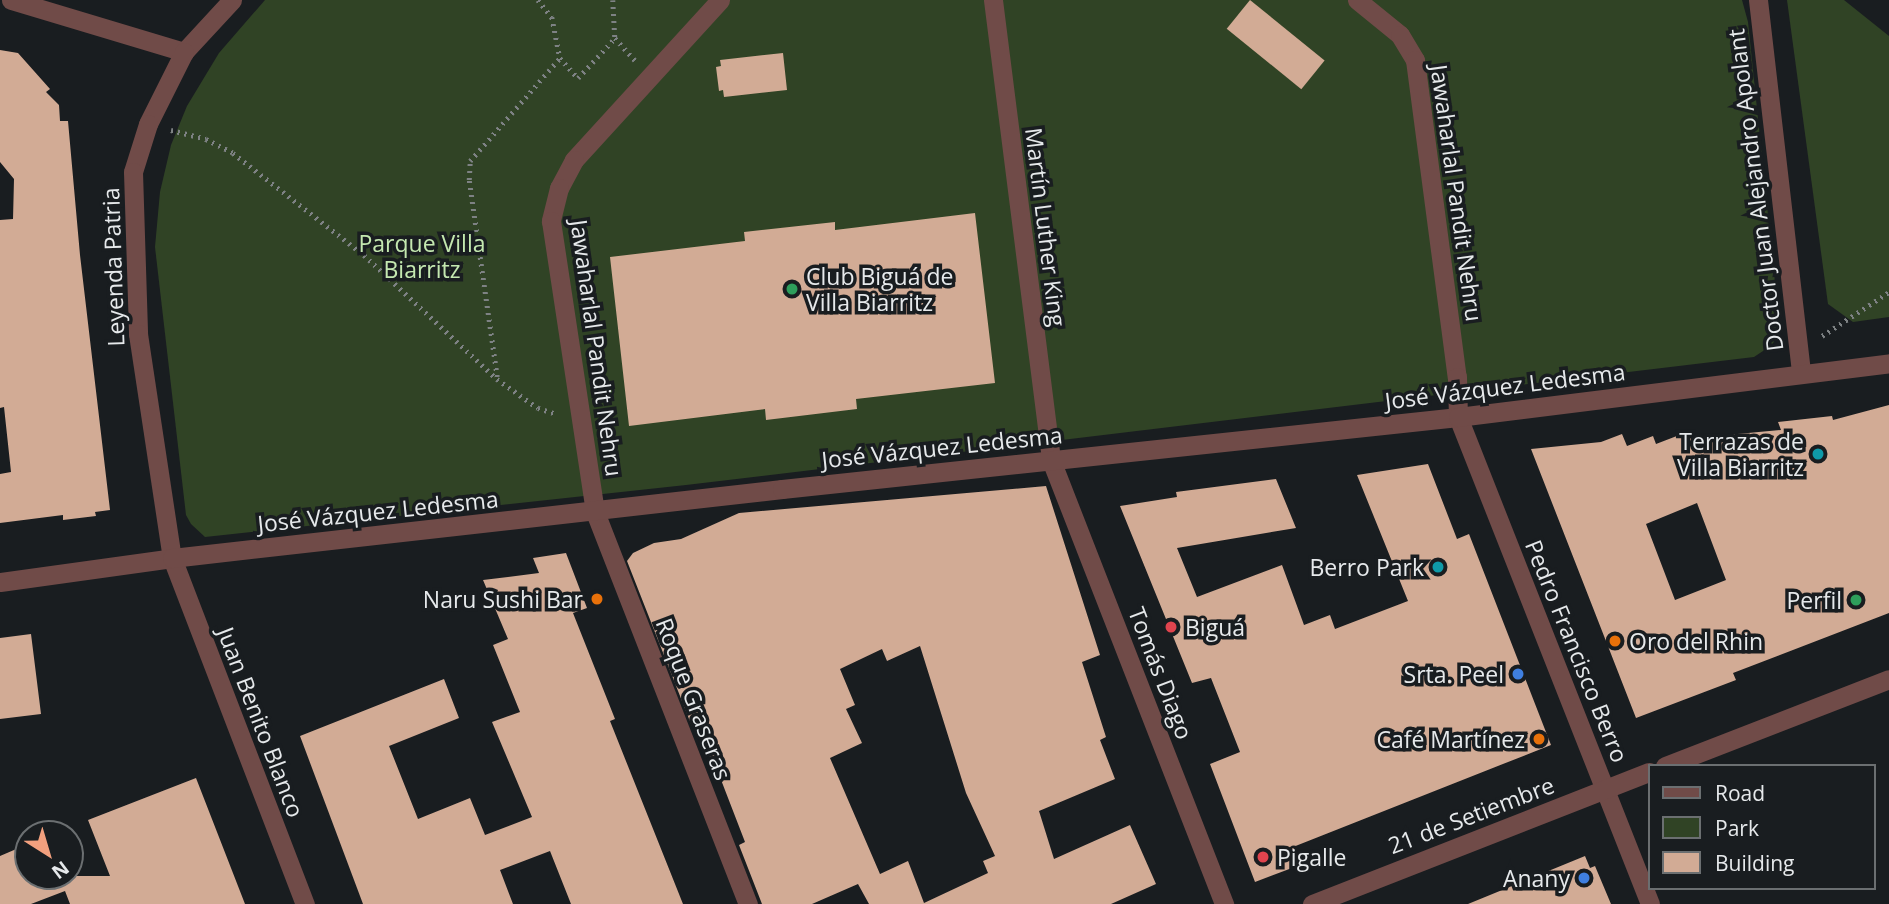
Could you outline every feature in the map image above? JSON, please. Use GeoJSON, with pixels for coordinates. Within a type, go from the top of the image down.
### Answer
{"type":"FeatureCollection","features":[{"type":"Feature","properties":{"kind":"street"},"geometry":{"type":"LineString","coordinates":[[11,0],[184,52]]}},
{"type":"Feature","properties":{"kind":"street","name":"Leyenda Patria"},"geometry":{"type":"LineString","coordinates":[[172,558],[138,334],[133,172],[148,124],[184,52],[232,0]]}},
{"type":"Feature","properties":{"kind":"street","name":"Jawaharlal Pandit Nehru"},"geometry":{"type":"LineString","coordinates":[[595,512],[551,221],[559,188],[574,160],[720,0]]}},
{"type":"Feature","properties":{"kind":"street","name":"Martín Luther King"},"geometry":{"type":"LineString","coordinates":[[993,0],[1051,460]]}},
{"type":"Feature","properties":{"kind":"street","name":"Jawaharlal Pandit Nehru"},"geometry":{"type":"LineString","coordinates":[[1357,0],[1400,36],[1415,60],[1457,377],[1458,417]]}},
{"type":"Feature","properties":{"kind":"street","name":"Doctor Juan Alejandro Apolant"},"geometry":{"type":"LineString","coordinates":[[1758,0],[1801,374]]}},
{"type":"Feature","properties":{"kind":"street","name":"José Vázquez Ledesma"},"geometry":{"type":"LineString","coordinates":[[0,582],[172,558],[1458,417],[1889,363]]}},
{"type":"Feature","properties":{"kind":"street","name":"Pedro Francisco Berro"},"geometry":{"type":"LineString","coordinates":[[1458,417],[1650,904]]}},
{"type":"Feature","properties":{"kind":"street","name":"Tomás Diago"},"geometry":{"type":"LineString","coordinates":[[1051,460],[1224,904]]}},
{"type":"Feature","properties":{"kind":"street","name":"Roque Graseras"},"geometry":{"type":"LineString","coordinates":[[595,512],[748,904]]}},
{"type":"Feature","properties":{"kind":"street","name":"Juan Benito Blanco"},"geometry":{"type":"LineString","coordinates":[[172,558],[305,904]]}},
{"type":"Feature","properties":{"kind":"street"},"geometry":{"type":"LineString","coordinates":[[1670,764],[1889,678]]}},
{"type":"Feature","properties":{"kind":"street","name":"21 de Setiembre"},"geometry":{"type":"LineString","coordinates":[[1312,904],[1647,773]]}},
{"type":"Feature","properties":{"kind":"path"},"geometry":{"type":"LineString","coordinates":[[538,0],[552,17],[560,58],[578,78],[615,38]]}},
{"type":"Feature","properties":{"kind":"path"},"geometry":{"type":"LineString","coordinates":[[613,0],[615,38],[650,76]]}},
{"type":"Feature","properties":{"kind":"path"},"geometry":{"type":"LineString","coordinates":[[497,379],[469,180],[470,161],[560,58]]}},
{"type":"Feature","properties":{"kind":"path"},"geometry":{"type":"LineString","coordinates":[[195,135],[233,153],[363,255],[497,379],[538,408],[581,422]]}},
{"type":"Feature","properties":{"kind":"path"},"geometry":{"type":"LineString","coordinates":[[1799,352],[1889,292]]}},
{"type":"Feature","properties":{"kind":"green space","name":"Parque Villa Biarritz"},"geometry":{"type":"Polygon","coordinates":[[[265,0],[1742,0],[1748,22],[1780,331],[1772,345],[1754,357],[686,485],[205,537],[186,515],[155,247],[160,192],[171,145],[187,106],[219,53],[265,0]]]}},
{"type":"Feature","properties":{"kind":"green space"},"geometry":{"type":"Polygon","coordinates":[[[1787,0],[1844,0],[1889,36],[1889,317],[1853,322],[1828,304],[1787,0]]]}},
{"type":"Feature","properties":{"kind":"building"},"geometry":{"type":"Polygon","coordinates":[[[1250,0],[1325,60],[1301,89],[1227,29],[1250,0]]]}},
{"type":"Feature","properties":{"kind":"building"},"geometry":{"type":"Polygon","coordinates":[[[0,50],[18,53],[50,89],[46,92],[59,105],[60,121],[68,121],[80,255],[110,510],[95,512],[96,516],[63,520],[63,515],[0,523],[0,474],[11,472],[4,407],[0,408],[0,220],[13,219],[14,179],[0,162],[0,50]]]}},
{"type":"Feature","properties":{"kind":"building"},"geometry":{"type":"Polygon","coordinates":[[[783,53],[787,90],[724,97],[723,90],[719,91],[716,67],[721,66],[720,60],[783,53]]]}},
{"type":"Feature","properties":{"kind":"building"},"geometry":{"type":"Polygon","coordinates":[[[975,213],[995,383],[856,399],[857,409],[766,420],[765,409],[629,426],[610,257],[745,241],[744,232],[835,222],[835,230],[975,213]]]}},
{"type":"Feature","properties":{"kind":"building"},"geometry":{"type":"Polygon","coordinates":[[[1889,405],[1889,613],[1733,673],[1736,680],[1636,718],[1531,449],[1601,442],[1622,434],[1627,446],[1653,436],[1656,444],[1682,434],[1684,439],[1781,430],[1778,422],[1832,416],[1833,420],[1889,405]],[[1697,503],[1646,524],[1675,600],[1726,580],[1697,503]]]}},
{"type":"Feature","properties":{"kind":"building"},"geometry":{"type":"Polygon","coordinates":[[[1428,464],[1457,539],[1469,534],[1551,745],[1293,847],[1300,865],[1255,882],[1210,764],[1240,752],[1211,678],[1192,683],[1120,506],[1177,497],[1176,492],[1276,479],[1296,528],[1177,548],[1197,597],[1282,565],[1304,625],[1330,615],[1335,629],[1408,601],[1357,475],[1428,464]]]}},
{"type":"Feature","properties":{"kind":"building"},"geometry":{"type":"Polygon","coordinates":[[[1046,486],[1100,655],[1082,662],[1106,737],[1100,740],[1115,779],[1039,811],[1054,859],[1130,825],[1156,884],[1111,904],[869,904],[858,884],[812,904],[762,904],[739,845],[745,842],[718,772],[691,724],[627,561],[633,553],[654,543],[681,539],[739,513],[1046,486]],[[920,646],[887,661],[882,649],[840,669],[855,705],[846,709],[862,743],[830,758],[880,874],[908,861],[924,903],[988,873],[983,861],[995,856],[966,793],[920,646]]]}},
{"type":"Feature","properties":{"kind":"building"},"geometry":{"type":"Polygon","coordinates":[[[566,553],[587,608],[573,613],[615,719],[610,721],[683,904],[571,904],[550,851],[500,870],[513,904],[363,904],[300,736],[444,679],[459,718],[389,746],[418,819],[470,798],[485,835],[532,817],[492,722],[520,712],[493,645],[508,639],[483,580],[539,573],[533,558],[566,553]]]}},
{"type":"Feature","properties":{"kind":"building"},"geometry":{"type":"Polygon","coordinates":[[[31,634],[41,714],[0,719],[0,638],[31,634]]]}},
{"type":"Feature","properties":{"kind":"building"},"geometry":{"type":"Polygon","coordinates":[[[196,778],[245,904],[70,904],[65,891],[31,904],[0,904],[0,856],[14,850],[14,890],[84,890],[84,876],[110,876],[88,820],[196,778]]]}},
{"type":"Feature","properties":{"kind":"building"},"geometry":{"type":"Polygon","coordinates":[[[1585,856],[1590,868],[1595,866],[1611,904],[1468,904],[1585,856]]]}},
{"type":"Feature","properties":{"kind":"place","name":"Club Biguá de Villa Biarritz"},"geometry":{"type":"Point","coordinates":[792,289]}},
{"type":"Feature","properties":{"kind":"place","name":"Terrazas de Villa Biarritz"},"geometry":{"type":"Point","coordinates":[1818,454]}},
{"type":"Feature","properties":{"kind":"place","name":"Berro Park"},"geometry":{"type":"Point","coordinates":[1438,567]}},
{"type":"Feature","properties":{"kind":"place","name":"Naru Sushi Bar"},"geometry":{"type":"Point","coordinates":[597,599]}},
{"type":"Feature","properties":{"kind":"place","name":"Perfil"},"geometry":{"type":"Point","coordinates":[1856,600]}},
{"type":"Feature","properties":{"kind":"place","name":"Biguá"},"geometry":{"type":"Point","coordinates":[1171,627]}},
{"type":"Feature","properties":{"kind":"place","name":"Oro del Rhin"},"geometry":{"type":"Point","coordinates":[1615,641]}},
{"type":"Feature","properties":{"kind":"place","name":"Srta. Peel"},"geometry":{"type":"Point","coordinates":[1518,674]}},
{"type":"Feature","properties":{"kind":"place","name":"Café Martínez"},"geometry":{"type":"Point","coordinates":[1539,739]}},
{"type":"Feature","properties":{"kind":"place","name":"Pigalle"},"geometry":{"type":"Point","coordinates":[1263,857]}},
{"type":"Feature","properties":{"kind":"place","name":"Anany"},"geometry":{"type":"Point","coordinates":[1584,878]}}]}
